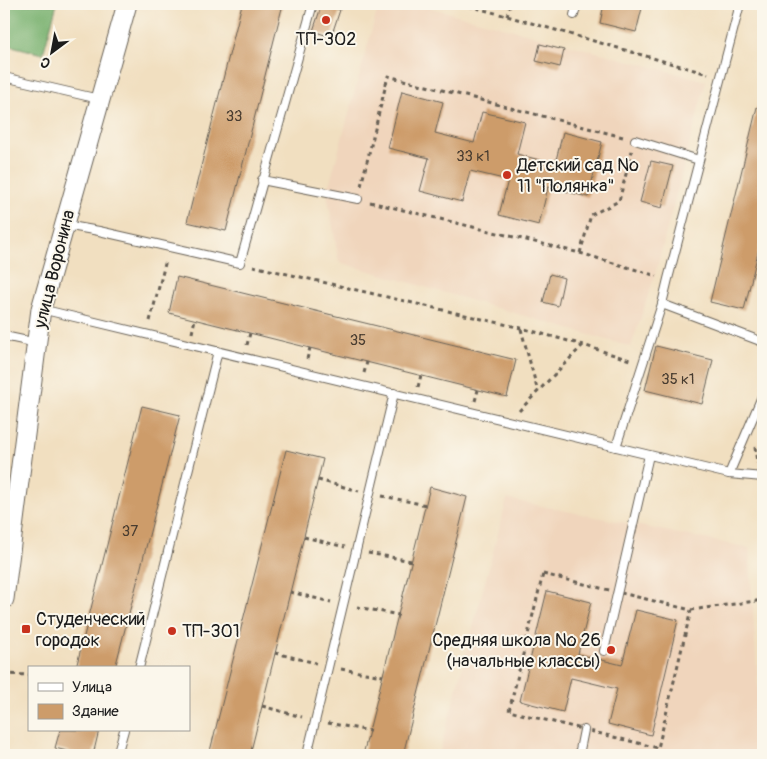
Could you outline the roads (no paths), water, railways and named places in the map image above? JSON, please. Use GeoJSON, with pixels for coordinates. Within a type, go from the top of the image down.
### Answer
{"type":"FeatureCollection","features":[{"type":"Feature","properties":{"kind":"street","name":"улица Воронина"},"geometry":{"type":"LineString","coordinates":[[5,586],[41,309],[127,4]]}},
{"type":"Feature","properties":{"kind":"lane"},"geometry":{"type":"LineString","coordinates":[[65,225],[99,230],[240,263],[313,4]]}},
{"type":"Feature","properties":{"kind":"lane"},"geometry":{"type":"LineString","coordinates":[[574,14],[577,4]]}},
{"type":"Feature","properties":{"kind":"lane"},"geometry":{"type":"LineString","coordinates":[[616,447],[662,304],[740,4]]}},
{"type":"Feature","properties":{"kind":"lane"},"geometry":{"type":"LineString","coordinates":[[4,77],[100,99]]}},
{"type":"Feature","properties":{"kind":"lane"},"geometry":{"type":"LineString","coordinates":[[635,140],[699,160]]}},
{"type":"Feature","properties":{"kind":"lane"},"geometry":{"type":"LineString","coordinates":[[262,180],[358,200]]}},
{"type":"Feature","properties":{"kind":"lane"},"geometry":{"type":"LineString","coordinates":[[662,304],[763,342]]}},
{"type":"Feature","properties":{"kind":"lane"},"geometry":{"type":"LineString","coordinates":[[41,309],[729,474],[763,477]]}},
{"type":"Feature","properties":{"kind":"lane"},"geometry":{"type":"LineString","coordinates":[[4,336],[37,343]]}},
{"type":"Feature","properties":{"kind":"lane"},"geometry":{"type":"LineString","coordinates":[[139,666],[218,351]]}},
{"type":"Feature","properties":{"kind":"lane"},"geometry":{"type":"LineString","coordinates":[[307,755],[394,393]]}},
{"type":"Feature","properties":{"kind":"lane"},"geometry":{"type":"LineString","coordinates":[[729,474],[763,394]]}},
{"type":"Feature","properties":{"kind":"lane"},"geometry":{"type":"LineString","coordinates":[[604,651],[649,455]]}},
{"type":"Feature","properties":{"kind":"lane"},"geometry":{"type":"LineString","coordinates":[[578,755],[584,730]]}},
{"type":"Feature","properties":{"kind":"lane"},"geometry":{"type":"LineString","coordinates":[[118,755],[124,732]]}},
{"type":"Feature","properties":{"kind":"place","name":"ТП-302"},"geometry":{"type":"Point","coordinates":[326,20]}},
{"type":"Feature","properties":{"kind":"place","name":"Детский сад № 11 \"Полянка\""},"geometry":{"type":"Point","coordinates":[507,175]}},
{"type":"Feature","properties":{"kind":"place","name":"Студенческий городок"},"geometry":{"type":"Point","coordinates":[26,629]}},
{"type":"Feature","properties":{"kind":"place","name":"ТП-301"},"geometry":{"type":"Point","coordinates":[172,631]}},
{"type":"Feature","properties":{"kind":"place","name":"Средняя школа № 26 (начальные классы)"},"geometry":{"type":"Point","coordinates":[611,650]}}]}
